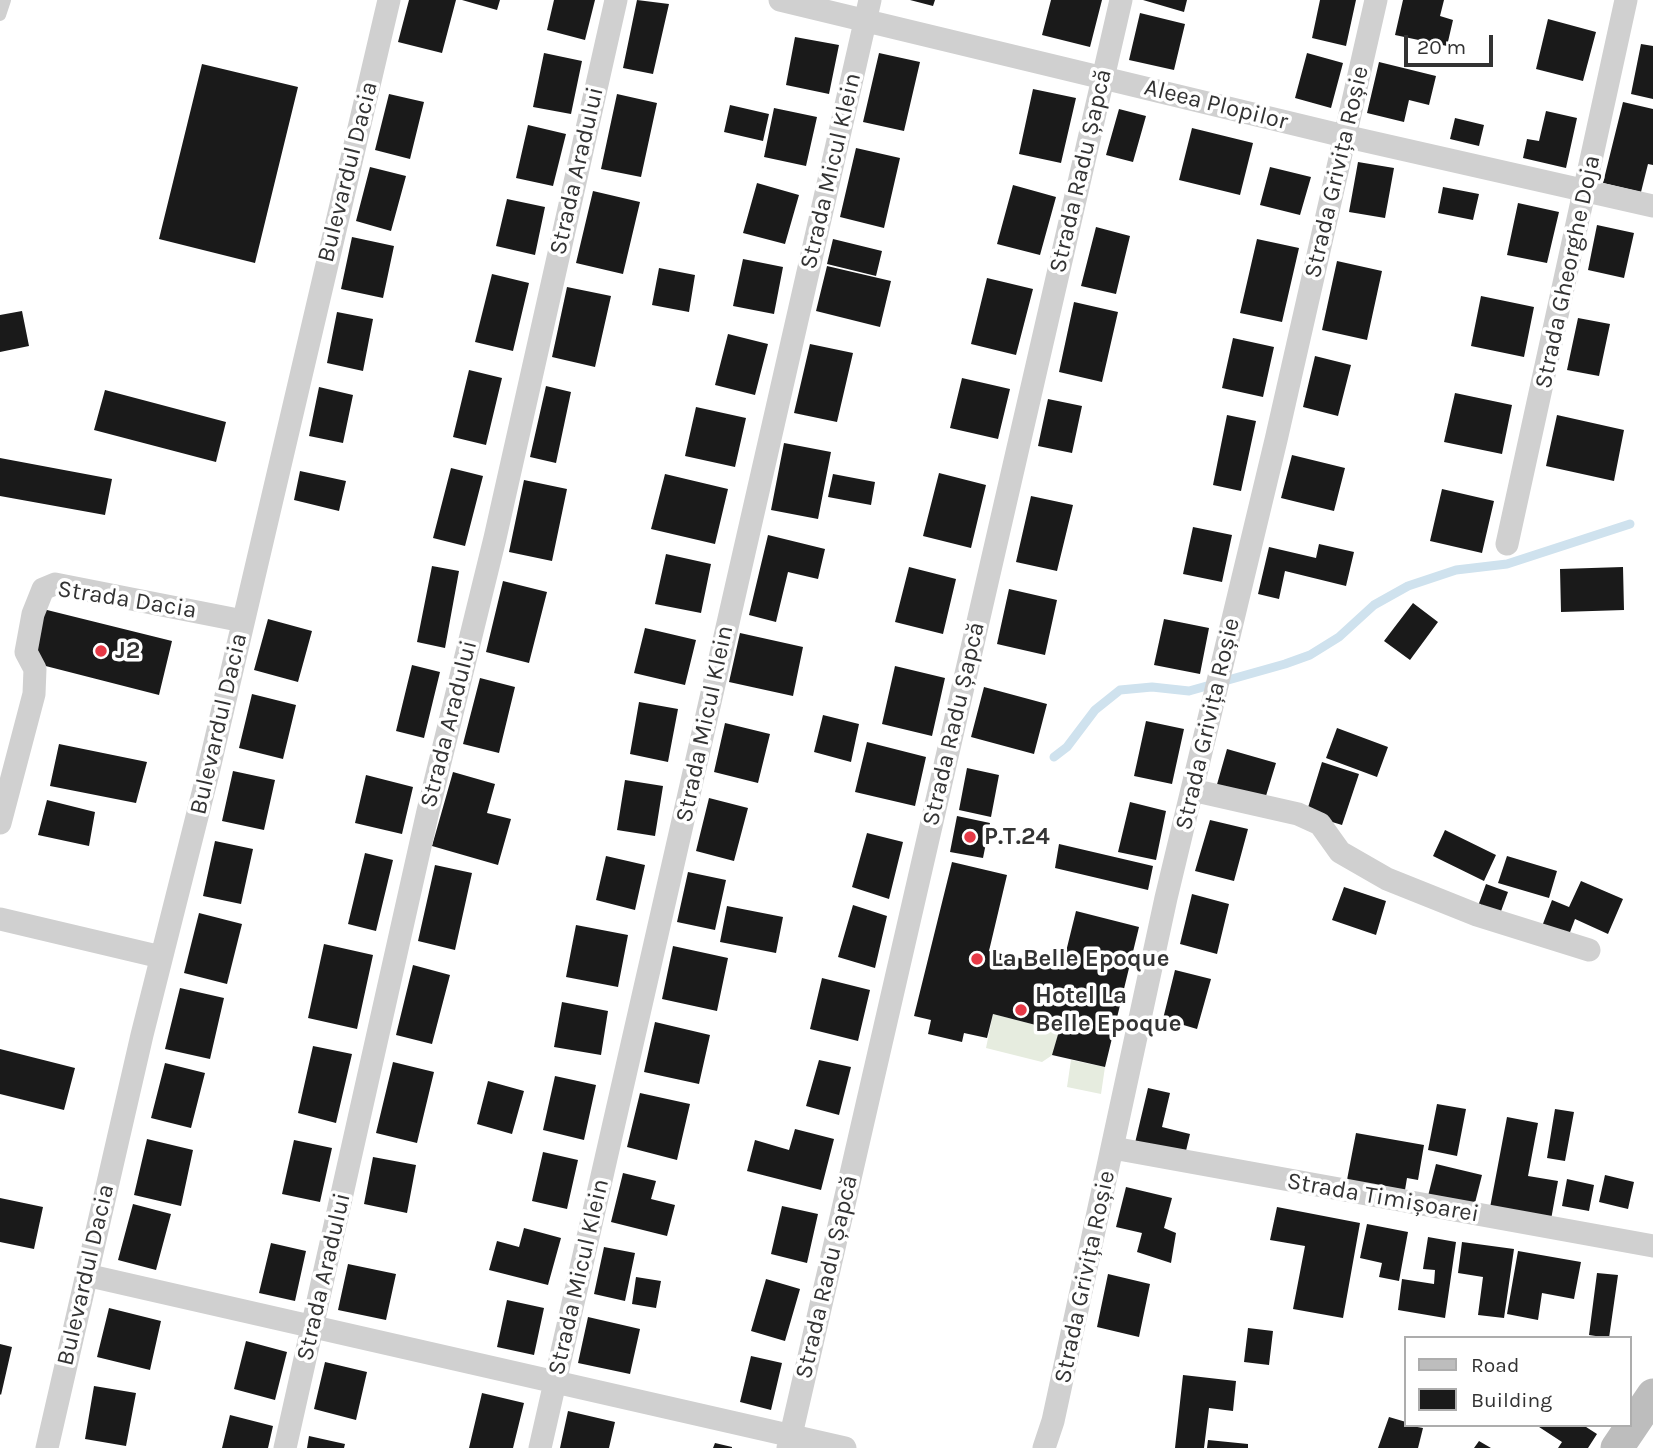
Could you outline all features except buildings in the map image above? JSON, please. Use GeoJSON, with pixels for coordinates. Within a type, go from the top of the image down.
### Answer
{"type":"FeatureCollection","features":[{"type":"Feature","properties":{"kind":"main road"},"geometry":{"type":"LineString","coordinates":[[1632,1426],[1653,1395]]}},
{"type":"Feature","properties":{"kind":"main road"},"geometry":{"type":"LineString","coordinates":[[1617,1448],[1631,1427]]}},
{"type":"Feature","properties":{"kind":"street","name":"Bulevardul Dacia"},"geometry":{"type":"LineString","coordinates":[[47,1448],[161,957],[243,621],[295,388],[389,0]]}},
{"type":"Feature","properties":{"kind":"street","name":"Strada Aradului"},"geometry":{"type":"LineString","coordinates":[[285,1448],[428,810],[495,538],[616,0]]}},
{"type":"Feature","properties":{"kind":"street","name":"Aleea Plopilor"},"geometry":{"type":"LineString","coordinates":[[780,0],[868,10],[1103,77],[1344,136],[1653,206]]}},
{"type":"Feature","properties":{"kind":"street","name":"Strada Radu Șapcă"},"geometry":{"type":"LineString","coordinates":[[790,1442],[1121,0]]}},
{"type":"Feature","properties":{"kind":"street","name":"Strada Grivița Roșie"},"geometry":{"type":"LineString","coordinates":[[1044,1448],[1053,1421],[1166,898],[1376,0]]}},
{"type":"Feature","properties":{"kind":"street","name":"Strada Gheorghe Doja"},"geometry":{"type":"LineString","coordinates":[[1507,544],[1626,0]]}},
{"type":"Feature","properties":{"kind":"street","name":"Strada Micul Klein"},"geometry":{"type":"LineString","coordinates":[[540,1448],[868,10]]}},
{"type":"Feature","properties":{"kind":"street","name":"Strada Dacia"},"geometry":{"type":"LineString","coordinates":[[0,823],[34,694],[35,668],[26,652],[33,614],[43,589],[55,584],[243,621]]}},
{"type":"Feature","properties":{"kind":"street"},"geometry":{"type":"LineString","coordinates":[[1192,790],[1298,814],[1320,824],[1340,852],[1387,879],[1477,915],[1589,950]]}},
{"type":"Feature","properties":{"kind":"street"},"geometry":{"type":"LineString","coordinates":[[0,919],[161,957]]}},
{"type":"Feature","properties":{"kind":"street","name":"Strada Timișoarei"},"geometry":{"type":"LineString","coordinates":[[1113,1148],[1653,1246]]}},
{"type":"Feature","properties":{"kind":"street"},"geometry":{"type":"LineString","coordinates":[[86,1275],[555,1383],[790,1442],[845,1448]]}},
{"type":"Feature","properties":{"kind":"lane"},"geometry":{"type":"LineString","coordinates":[[0,15],[5,0]]}},
{"type":"Feature","properties":{"kind":"shaded area"},"geometry":{"type":"Polygon","coordinates":[[[993,1014],[1059,1031],[1054,1049],[1060,1050],[1042,1062],[986,1048],[993,1014]]]}},
{"type":"Feature","properties":{"kind":"shaded area"},"geometry":{"type":"Polygon","coordinates":[[[1071,1060],[1105,1067],[1101,1094],[1067,1087],[1071,1060]]]}},
{"type":"Feature","properties":{"kind":"waterway"},"geometry":{"type":"LineString","coordinates":[[1054,757],[1067,747],[1095,710],[1120,690],[1152,687],[1189,691],[1285,664],[1310,655],[1339,637],[1374,605],[1408,586],[1456,570],[1507,564],[1630,524]]}},
{"type":"Feature","properties":{"kind":"place","name":"J2"},"geometry":{"type":"Point","coordinates":[101,651]}},
{"type":"Feature","properties":{"kind":"place","name":"P.T.24"},"geometry":{"type":"Point","coordinates":[970,837]}},
{"type":"Feature","properties":{"kind":"place","name":"La Belle Epoque"},"geometry":{"type":"Point","coordinates":[977,959]}},
{"type":"Feature","properties":{"kind":"place","name":"Hotel La Belle Epoque"},"geometry":{"type":"Point","coordinates":[1021,1010]}}]}
